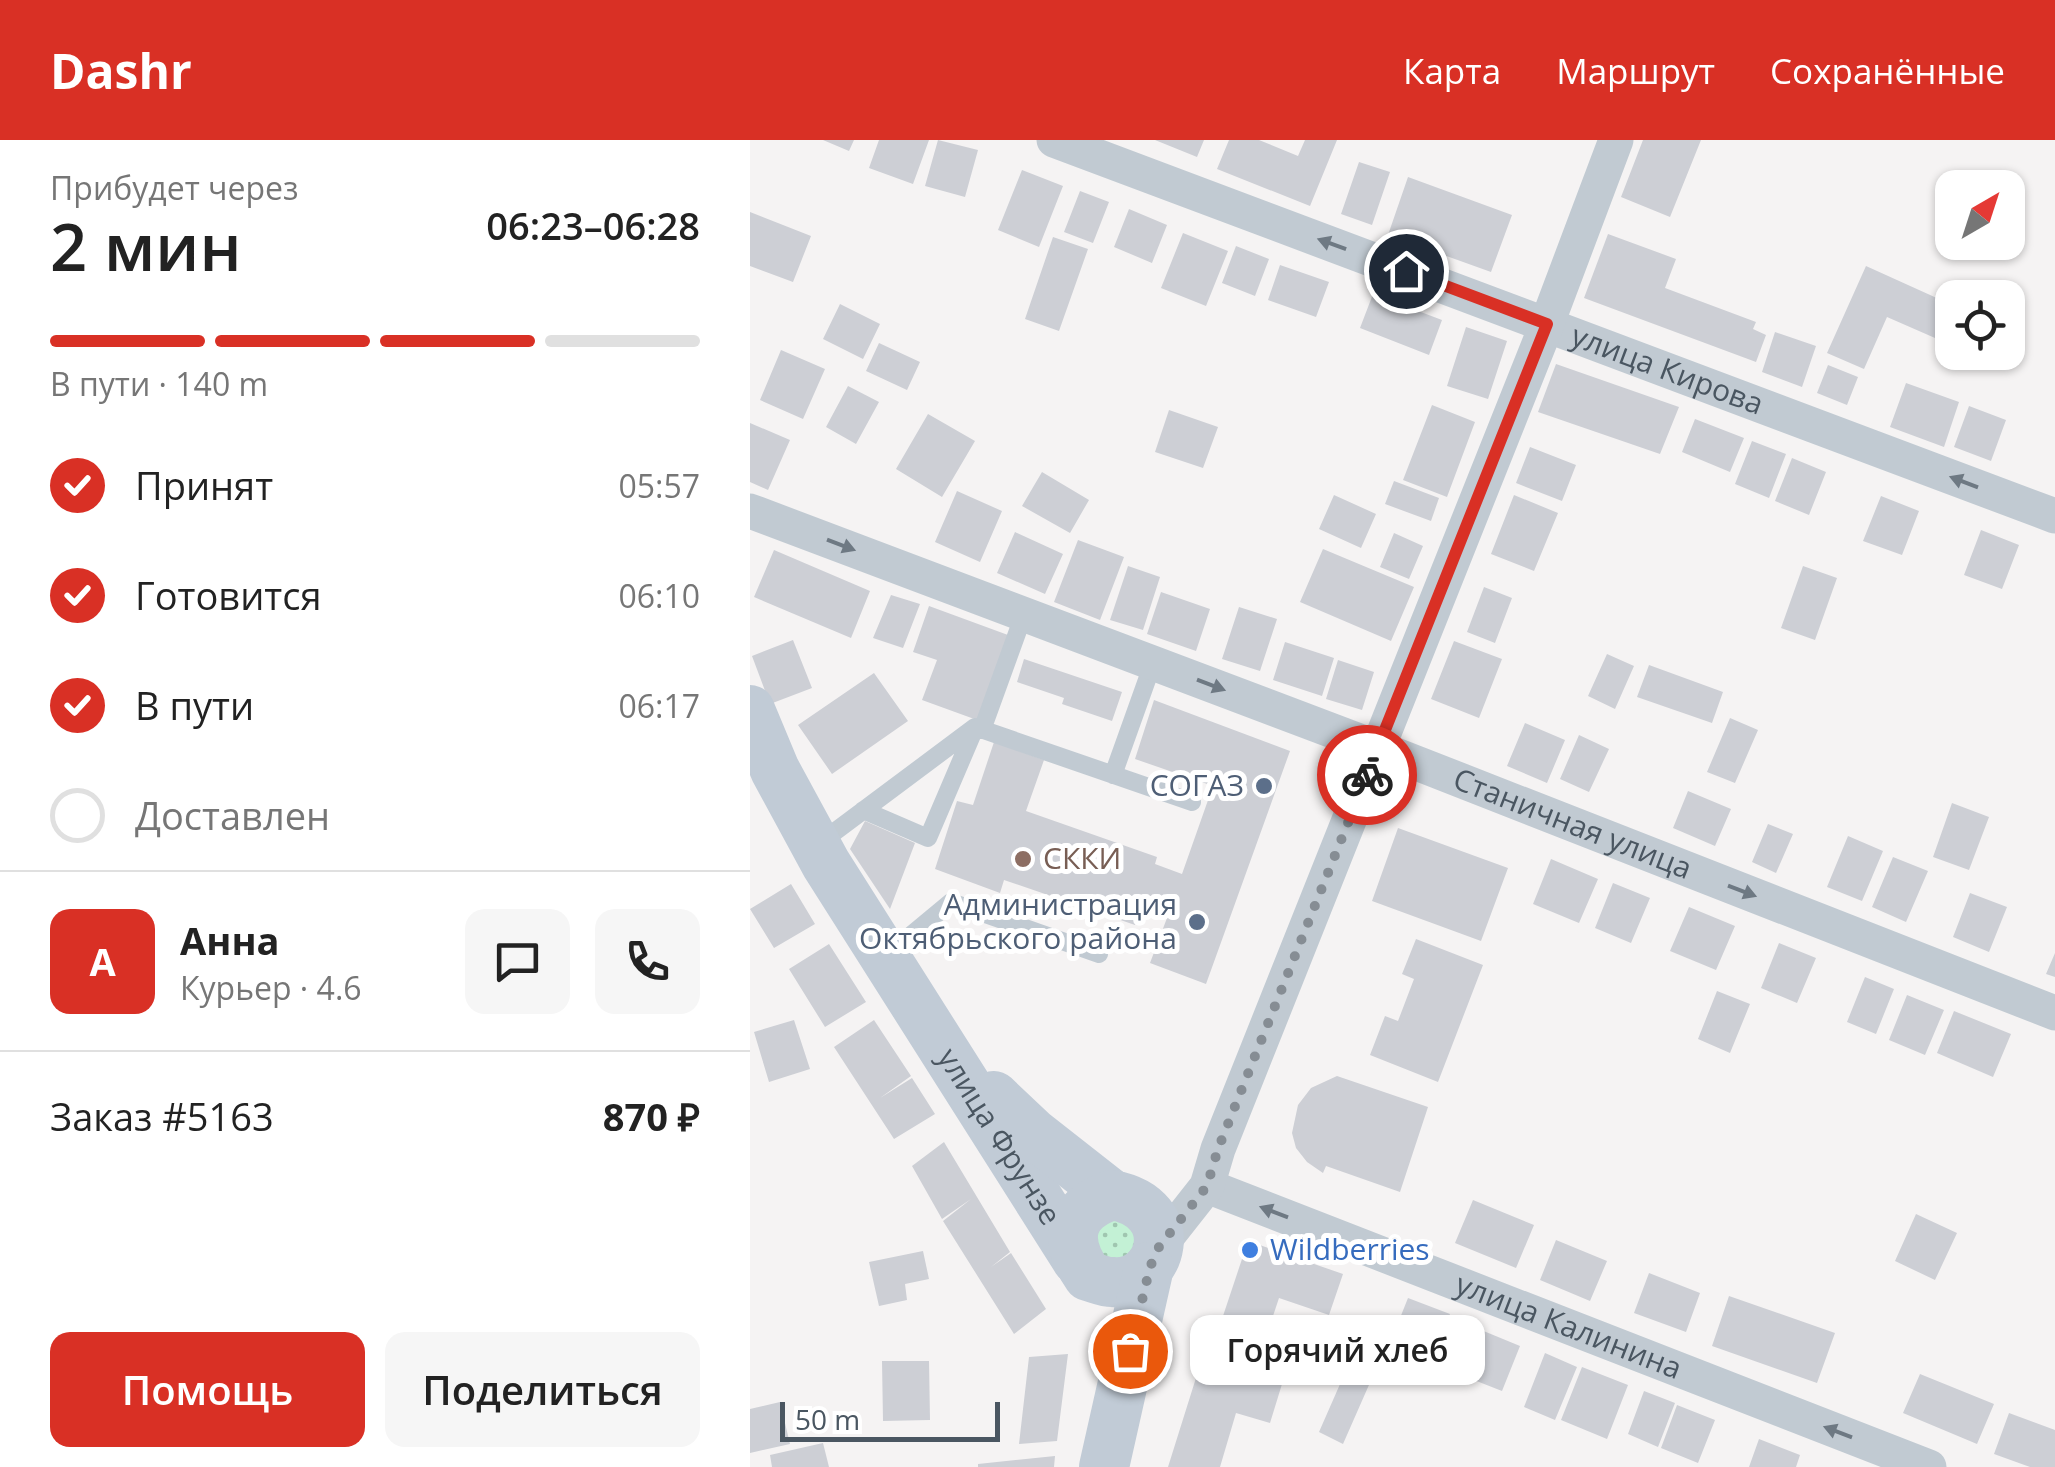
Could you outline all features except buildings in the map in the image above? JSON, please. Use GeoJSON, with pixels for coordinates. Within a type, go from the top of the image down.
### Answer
{"type":"FeatureCollection","features":[{"type":"Feature","properties":{"kind":"main road","name":"улица Фрунзе"},"geometry":{"type":"LineString","coordinates":[[750,710],[775,770],[816,846],[1083,1268]]}},
{"type":"Feature","properties":{"kind":"main road","name":"улица Фрунзе"},"geometry":{"type":"LineString","coordinates":[[922,1012],[993,1094],[1033,1133],[1122,1197]]}},
{"type":"Feature","properties":{"kind":"main road"},"geometry":{"type":"LineString","coordinates":[[1091,1467],[1102,1338],[1099,1305],[1072,1238],[1076,1218],[1092,1202],[1122,1197],[1149,1211],[1159,1230],[1104,1467]]}},
{"type":"Feature","properties":{"kind":"main road"},"geometry":{"type":"LineString","coordinates":[[1083,1268],[1114,1283],[1133,1280],[1154,1257]]}},
{"type":"Feature","properties":{"kind":"street","name":"улица Кирова"},"geometry":{"type":"LineString","coordinates":[[1054,140],[2055,516]]}},
{"type":"Feature","properties":{"kind":"street"},"geometry":{"type":"LineString","coordinates":[[1154,1257],[1207,1186],[1218,1149],[1547,324],[1616,140]]}},
{"type":"Feature","properties":{"kind":"street","name":"Станичная улица"},"geometry":{"type":"LineString","coordinates":[[750,511],[1378,748],[2055,1014]]}},
{"type":"Feature","properties":{"kind":"street"},"geometry":{"type":"LineString","coordinates":[[1122,1197],[1207,1186]]}},
{"type":"Feature","properties":{"kind":"street","name":"улица Калинина"},"geometry":{"type":"LineString","coordinates":[[1207,1186],[1929,1467]]}},
{"type":"Feature","properties":{"kind":"lane"},"geometry":{"type":"LineString","coordinates":[[863,810],[928,838],[979,729],[1024,614]]}},
{"type":"Feature","properties":{"kind":"lane"},"geometry":{"type":"LineString","coordinates":[[1113,775],[1153,663]]}},
{"type":"Feature","properties":{"kind":"lane"},"geometry":{"type":"LineString","coordinates":[[979,729],[1192,802]]}},
{"type":"Feature","properties":{"kind":"lane"},"geometry":{"type":"LineString","coordinates":[[816,846],[979,729]]}},
{"type":"Feature","properties":{"kind":"lane"},"geometry":{"type":"LineString","coordinates":[[886,956],[951,902],[1099,954]]}},
{"type":"Feature","properties":{"kind":"green space"},"geometry":{"type":"Polygon","coordinates":[[[1101,1210],[1149,1234],[1116,1271],[1086,1234],[1101,1210]]]}},
{"type":"Feature","properties":{"kind":"way so far"},"geometry":{"type":"LineString","coordinates":[[1130,1351],[1150,1267],[1159,1247],[1207,1186],[1218,1149],[1367,775]]}},
{"type":"Feature","properties":{"kind":"place","name":"СОГАЗ"},"geometry":{"type":"Point","coordinates":[1264,786]}},
{"type":"Feature","properties":{"kind":"place","name":"СККИ"},"geometry":{"type":"Point","coordinates":[1023,859]}},
{"type":"Feature","properties":{"kind":"place","name":"Администрация Октябрьского района"},"geometry":{"type":"Point","coordinates":[1197,922]}},
{"type":"Feature","properties":{"kind":"place","name":"Wildberries"},"geometry":{"type":"Point","coordinates":[1250,1250]}},
{"type":"Feature","properties":{"kind":"place","name":"Горячий хлеб"},"geometry":{"type":"Point","coordinates":[1130,1351]}},
{"type":"Feature","properties":{"kind":"route"},"geometry":{"type":"LineString","coordinates":[[1367,775],[1547,324],[1406,271]]}}]}
